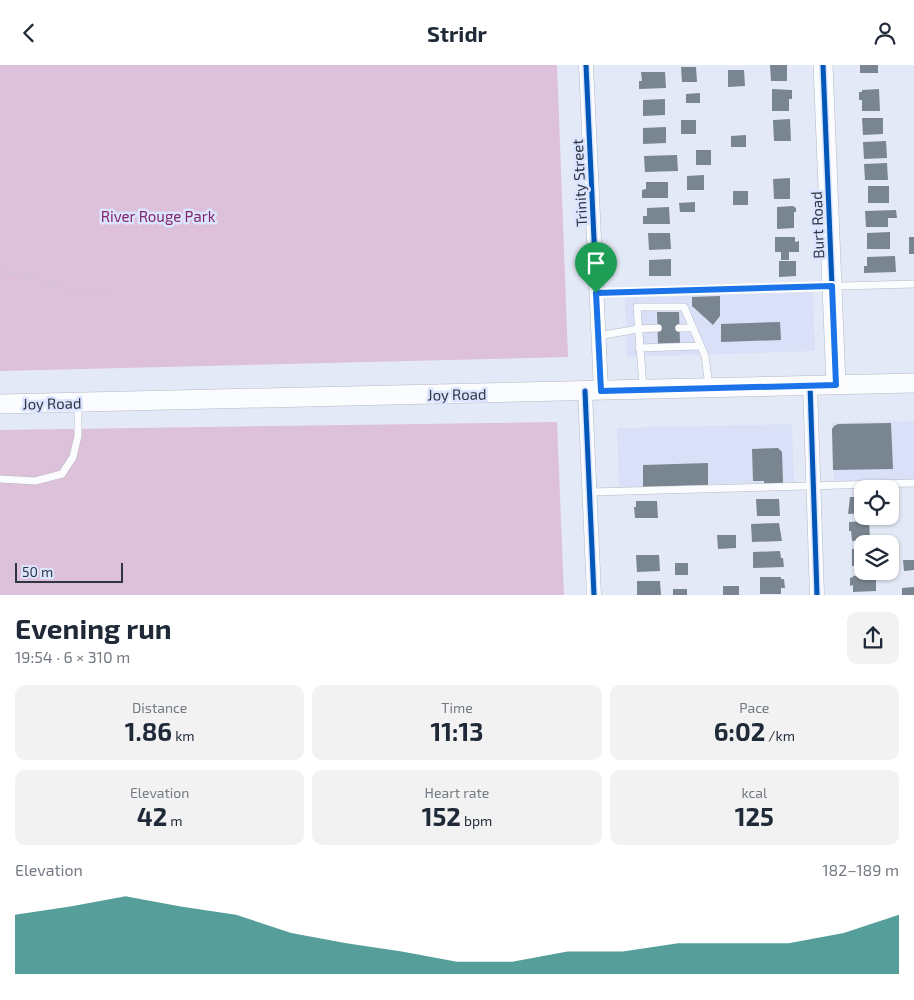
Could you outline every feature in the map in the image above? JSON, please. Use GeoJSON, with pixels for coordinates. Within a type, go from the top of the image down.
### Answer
{"type":"FeatureCollection","features":[{"type":"Feature","properties":{"kind":"main road","name":"Burt Road"},"geometry":{"type":"LineString","coordinates":[[823,65],[836,385]]}},
{"type":"Feature","properties":{"kind":"main road","name":"Joy Road"},"geometry":{"type":"LineString","coordinates":[[0,404],[914,383]]}},
{"type":"Feature","properties":{"kind":"street","name":"Trinity Street"},"geometry":{"type":"LineString","coordinates":[[586,65],[598,336],[593,391],[591,492],[594,595]]}},
{"type":"Feature","properties":{"kind":"street"},"geometry":{"type":"LineString","coordinates":[[810,385],[817,595]]}},
{"type":"Feature","properties":{"kind":"lane"},"geometry":{"type":"LineString","coordinates":[[596,293],[914,284]]}},
{"type":"Feature","properties":{"kind":"lane"},"geometry":{"type":"LineString","coordinates":[[643,390],[637,307],[684,307],[705,356],[709,388]]}},
{"type":"Feature","properties":{"kind":"lane"},"geometry":{"type":"LineString","coordinates":[[680,328],[693,327]]}},
{"type":"Feature","properties":{"kind":"lane"},"geometry":{"type":"LineString","coordinates":[[598,336],[638,329],[658,328]]}},
{"type":"Feature","properties":{"kind":"lane"},"geometry":{"type":"LineString","coordinates":[[639,348],[700,347]]}},
{"type":"Feature","properties":{"kind":"lane"},"geometry":{"type":"LineString","coordinates":[[0,479],[35,481],[62,474],[73,457],[78,436],[78,402]]}},
{"type":"Feature","properties":{"kind":"lane"},"geometry":{"type":"LineString","coordinates":[[591,492],[914,483]]}},
{"type":"Feature","properties":{"kind":"path"},"geometry":{"type":"LineString","coordinates":[[0,272],[21,273],[57,286],[99,293],[111,292]]}},
{"type":"Feature","properties":{"kind":"shaded area"},"geometry":{"type":"Polygon","coordinates":[[[813,292],[815,351],[627,357],[625,298],[813,292]]]}},
{"type":"Feature","properties":{"kind":"shaded area"},"geometry":{"type":"Polygon","coordinates":[[[914,421],[914,479],[834,481],[832,423],[914,421]]]}},
{"type":"Feature","properties":{"kind":"shaded area"},"geometry":{"type":"Polygon","coordinates":[[[792,424],[794,482],[619,487],[617,428],[792,424]]]}},
{"type":"Feature","properties":{"kind":"green space","name":"River Rouge Park"},"geometry":{"type":"Polygon","coordinates":[[[0,65],[557,65],[568,357],[0,371],[0,65]]]}},
{"type":"Feature","properties":{"kind":"green space"},"geometry":{"type":"Polygon","coordinates":[[[557,422],[564,595],[0,595],[0,430],[557,422]]]}},
{"type":"Feature","properties":{"kind":"building"},"geometry":{"type":"Polygon","coordinates":[[[770,65],[787,65],[787,81],[771,81],[770,65]]]}},
{"type":"Feature","properties":{"kind":"building"},"geometry":{"type":"Polygon","coordinates":[[[860,65],[878,65],[878,73],[860,73],[860,65]]]}},
{"type":"Feature","properties":{"kind":"building"},"geometry":{"type":"Polygon","coordinates":[[[681,67],[696,67],[697,82],[682,82],[681,67]]]}},
{"type":"Feature","properties":{"kind":"building"},"geometry":{"type":"Polygon","coordinates":[[[728,70],[744,70],[745,86],[728,87],[728,70]]]}},
{"type":"Feature","properties":{"kind":"building"},"geometry":{"type":"Polygon","coordinates":[[[641,72],[665,72],[666,88],[639,89],[639,81],[642,81],[641,72]]]}},
{"type":"Feature","properties":{"kind":"building"},"geometry":{"type":"Polygon","coordinates":[[[772,89],[792,90],[792,99],[789,99],[789,111],[772,111],[772,89]]]}},
{"type":"Feature","properties":{"kind":"building"},"geometry":{"type":"Polygon","coordinates":[[[879,89],[880,111],[862,111],[862,100],[859,100],[859,92],[862,92],[862,90],[879,89]]]}},
{"type":"Feature","properties":{"kind":"building"},"geometry":{"type":"Polygon","coordinates":[[[700,93],[700,103],[686,103],[686,94],[700,93]]]}},
{"type":"Feature","properties":{"kind":"building"},"geometry":{"type":"Polygon","coordinates":[[[665,99],[665,115],[643,116],[643,100],[665,99]]]}},
{"type":"Feature","properties":{"kind":"building"},"geometry":{"type":"Polygon","coordinates":[[[862,118],[883,118],[883,134],[863,135],[862,118]]]}},
{"type":"Feature","properties":{"kind":"building"},"geometry":{"type":"Polygon","coordinates":[[[790,119],[791,141],[774,141],[773,120],[790,119]]]}},
{"type":"Feature","properties":{"kind":"building"},"geometry":{"type":"Polygon","coordinates":[[[681,120],[696,120],[696,134],[681,134],[681,120]]]}},
{"type":"Feature","properties":{"kind":"building"},"geometry":{"type":"Polygon","coordinates":[[[666,127],[666,143],[643,144],[643,128],[666,127]]]}},
{"type":"Feature","properties":{"kind":"building"},"geometry":{"type":"Polygon","coordinates":[[[746,135],[746,147],[731,147],[731,136],[746,135]]]}},
{"type":"Feature","properties":{"kind":"building"},"geometry":{"type":"Polygon","coordinates":[[[886,141],[887,158],[864,159],[863,142],[886,141]]]}},
{"type":"Feature","properties":{"kind":"building"},"geometry":{"type":"Polygon","coordinates":[[[696,150],[711,150],[711,165],[696,165],[696,150]]]}},
{"type":"Feature","properties":{"kind":"building"},"geometry":{"type":"Polygon","coordinates":[[[677,155],[678,171],[645,172],[644,156],[677,155]]]}},
{"type":"Feature","properties":{"kind":"building"},"geometry":{"type":"Polygon","coordinates":[[[887,163],[888,180],[865,180],[864,164],[887,163]]]}},
{"type":"Feature","properties":{"kind":"building"},"geometry":{"type":"Polygon","coordinates":[[[704,175],[704,190],[687,190],[687,176],[704,175]]]}},
{"type":"Feature","properties":{"kind":"building"},"geometry":{"type":"Polygon","coordinates":[[[790,178],[790,199],[774,199],[773,179],[790,178]]]}},
{"type":"Feature","properties":{"kind":"building"},"geometry":{"type":"Polygon","coordinates":[[[646,182],[668,182],[668,198],[642,198],[642,190],[646,189],[646,182]]]}},
{"type":"Feature","properties":{"kind":"building"},"geometry":{"type":"Polygon","coordinates":[[[868,186],[889,186],[889,203],[868,203],[868,186]]]}},
{"type":"Feature","properties":{"kind":"building"},"geometry":{"type":"Polygon","coordinates":[[[733,191],[748,191],[748,205],[733,205],[733,191]]]}},
{"type":"Feature","properties":{"kind":"building"},"geometry":{"type":"Polygon","coordinates":[[[695,202],[695,212],[680,212],[679,203],[695,202]]]}},
{"type":"Feature","properties":{"kind":"building"},"geometry":{"type":"Polygon","coordinates":[[[793,206],[796,208],[796,212],[794,212],[794,228],[777,229],[777,207],[793,206]]]}},
{"type":"Feature","properties":{"kind":"building"},"geometry":{"type":"Polygon","coordinates":[[[669,207],[670,224],[643,224],[643,216],[647,216],[647,208],[669,207]]]}},
{"type":"Feature","properties":{"kind":"building"},"geometry":{"type":"Polygon","coordinates":[[[896,210],[897,218],[888,218],[888,227],[866,227],[865,211],[896,210]]]}},
{"type":"Feature","properties":{"kind":"building"},"geometry":{"type":"Polygon","coordinates":[[[890,232],[890,249],[867,249],[867,233],[890,232]]]}},
{"type":"Feature","properties":{"kind":"building"},"geometry":{"type":"Polygon","coordinates":[[[648,233],[670,233],[671,249],[649,250],[648,233]]]}},
{"type":"Feature","properties":{"kind":"building"},"geometry":{"type":"Polygon","coordinates":[[[775,237],[795,237],[795,242],[799,241],[799,252],[789,252],[789,260],[781,260],[781,252],[775,252],[775,237]]]}},
{"type":"Feature","properties":{"kind":"building"},"geometry":{"type":"Polygon","coordinates":[[[909,237],[914,237],[914,254],[909,254],[909,237]]]}},
{"type":"Feature","properties":{"kind":"building"},"geometry":{"type":"Polygon","coordinates":[[[895,256],[896,272],[864,273],[864,266],[867,266],[867,257],[895,256]]]}},
{"type":"Feature","properties":{"kind":"building"},"geometry":{"type":"Polygon","coordinates":[[[671,259],[671,276],[649,276],[649,260],[671,259]]]}},
{"type":"Feature","properties":{"kind":"building"},"geometry":{"type":"Polygon","coordinates":[[[779,261],[796,261],[796,276],[779,277],[779,261]]]}},
{"type":"Feature","properties":{"kind":"building"},"geometry":{"type":"Polygon","coordinates":[[[720,296],[720,316],[713,325],[692,306],[692,297],[720,296]]]}},
{"type":"Feature","properties":{"kind":"building"},"geometry":{"type":"Polygon","coordinates":[[[657,312],[679,312],[680,343],[658,344],[657,312]]]}},
{"type":"Feature","properties":{"kind":"building"},"geometry":{"type":"Polygon","coordinates":[[[780,322],[781,340],[721,342],[721,324],[780,322]]]}},
{"type":"Feature","properties":{"kind":"building"},"geometry":{"type":"Polygon","coordinates":[[[891,423],[893,469],[833,470],[832,429],[834,426],[838,424],[891,423]]]}},
{"type":"Feature","properties":{"kind":"building"},"geometry":{"type":"Polygon","coordinates":[[[778,448],[782,452],[783,483],[753,481],[752,449],[778,448]]]}},
{"type":"Feature","properties":{"kind":"building"},"geometry":{"type":"Polygon","coordinates":[[[708,463],[708,485],[643,487],[643,465],[708,463]]]}},
{"type":"Feature","properties":{"kind":"building"},"geometry":{"type":"Polygon","coordinates":[[[850,497],[854,497],[854,514],[848,514],[850,497]]]}},
{"type":"Feature","properties":{"kind":"building"},"geometry":{"type":"Polygon","coordinates":[[[756,499],[779,499],[780,516],[757,516],[756,499]]]}},
{"type":"Feature","properties":{"kind":"building"},"geometry":{"type":"Polygon","coordinates":[[[636,501],[657,501],[658,518],[635,518],[634,507],[636,507],[636,501]]]}},
{"type":"Feature","properties":{"kind":"building"},"geometry":{"type":"Polygon","coordinates":[[[849,522],[854,522],[854,525],[869,525],[870,535],[854,535],[854,541],[852,541],[849,522]]]}},
{"type":"Feature","properties":{"kind":"building"},"geometry":{"type":"Polygon","coordinates":[[[779,523],[782,541],[752,542],[751,524],[779,523]]]}},
{"type":"Feature","properties":{"kind":"building"},"geometry":{"type":"Polygon","coordinates":[[[717,535],[736,535],[736,548],[718,549],[717,535]]]}},
{"type":"Feature","properties":{"kind":"building"},"geometry":{"type":"Polygon","coordinates":[[[852,549],[854,549],[854,566],[852,566],[852,549]]]}},
{"type":"Feature","properties":{"kind":"building"},"geometry":{"type":"Polygon","coordinates":[[[780,551],[784,567],[753,568],[753,552],[780,551]]]}},
{"type":"Feature","properties":{"kind":"building"},"geometry":{"type":"Polygon","coordinates":[[[636,555],[659,555],[660,571],[637,572],[636,555]]]}},
{"type":"Feature","properties":{"kind":"building"},"geometry":{"type":"Polygon","coordinates":[[[903,560],[914,560],[914,570],[904,571],[903,560]]]}},
{"type":"Feature","properties":{"kind":"building"},"geometry":{"type":"Polygon","coordinates":[[[675,563],[688,563],[688,575],[675,575],[675,563]]]}},
{"type":"Feature","properties":{"kind":"building"},"geometry":{"type":"Polygon","coordinates":[[[853,576],[854,580],[876,580],[876,591],[853,592],[853,585],[850,586],[850,578],[853,576]]]}},
{"type":"Feature","properties":{"kind":"building"},"geometry":{"type":"Polygon","coordinates":[[[760,577],[781,577],[781,579],[784,579],[785,588],[781,588],[781,594],[760,594],[760,577]]]}},
{"type":"Feature","properties":{"kind":"building"},"geometry":{"type":"Polygon","coordinates":[[[637,581],[660,581],[661,595],[637,595],[637,581]]]}},
{"type":"Feature","properties":{"kind":"building"},"geometry":{"type":"Polygon","coordinates":[[[723,586],[739,586],[739,595],[723,595],[723,586]]]}},
{"type":"Feature","properties":{"kind":"building"},"geometry":{"type":"Polygon","coordinates":[[[914,587],[914,595],[902,595],[902,588],[914,587]]]}},
{"type":"Feature","properties":{"kind":"building"},"geometry":{"type":"Polygon","coordinates":[[[673,589],[687,589],[687,595],[673,595],[673,589]]]}},
{"type":"Feature","properties":{"kind":"cycle path"},"geometry":{"type":"LineString","coordinates":[[586,65],[601,391]]}},
{"type":"Feature","properties":{"kind":"cycle path"},"geometry":{"type":"LineString","coordinates":[[823,65],[836,385]]}},
{"type":"Feature","properties":{"kind":"cycle path"},"geometry":{"type":"LineString","coordinates":[[810,385],[817,595]]}},
{"type":"Feature","properties":{"kind":"cycle path"},"geometry":{"type":"LineString","coordinates":[[585,391],[594,595]]}},
{"type":"Feature","properties":{"kind":"route"},"geometry":{"type":"LineString","coordinates":[[832,286],[836,385],[601,391],[596,293],[832,286]]}}]}
